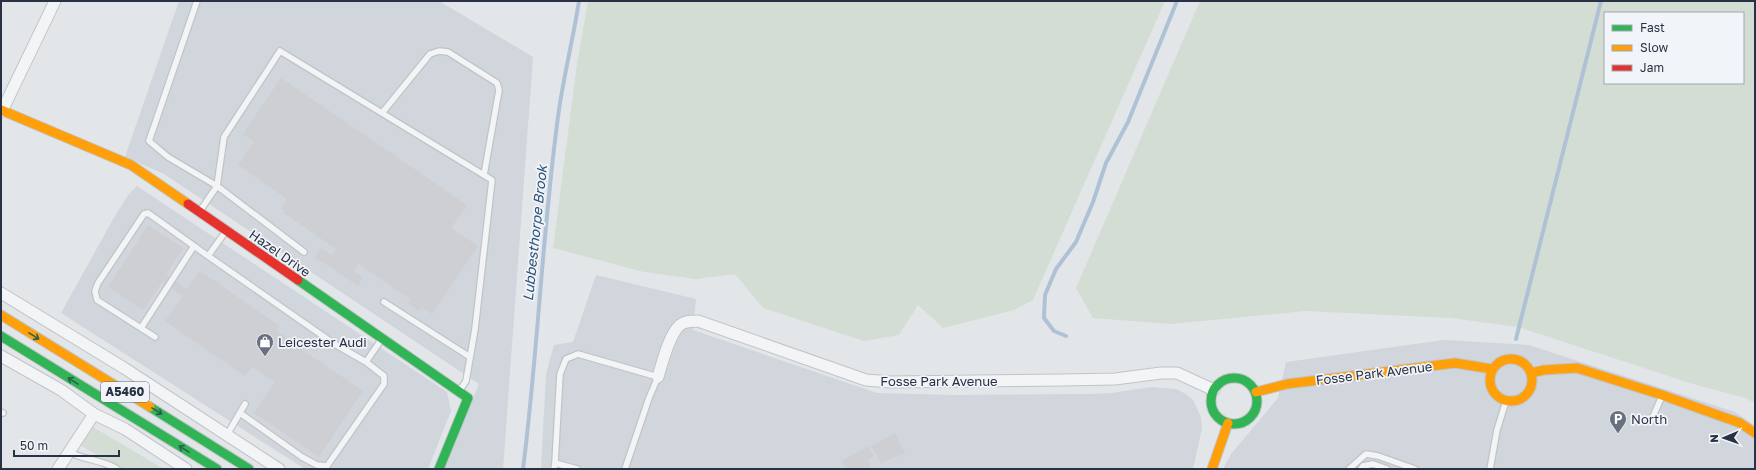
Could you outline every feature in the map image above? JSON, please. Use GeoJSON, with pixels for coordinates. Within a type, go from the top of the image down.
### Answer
{"type":"FeatureCollection","features":[{"type":"Feature","properties":{"kind":"street"},"geometry":{"type":"LineString","coordinates":[[2,110],[55,1]]}},
{"type":"Feature","properties":{"kind":"street","name":"Hazel Drive"},"geometry":{"type":"LineString","coordinates":[[2,110],[131,166],[459,392]]}},
{"type":"Feature","properties":{"kind":"street"},"geometry":{"type":"LineString","coordinates":[[1,293],[124,368],[279,469]]}},
{"type":"Feature","properties":{"kind":"street","name":"A5460"},"geometry":{"type":"LineString","coordinates":[[1,316],[249,469]]}},
{"type":"Feature","properties":{"kind":"street","name":"Fosse Park Avenue"},"geometry":{"type":"LineString","coordinates":[[658,377],[675,332],[680,325],[687,322],[698,321],[866,380],[891,382],[1115,379],[1161,373],[1177,374],[1214,390]]}},
{"type":"Feature","properties":{"kind":"street","name":"A5460"},"geometry":{"type":"LineString","coordinates":[[1,336],[218,469]]}},
{"type":"Feature","properties":{"kind":"street"},"geometry":{"type":"LineString","coordinates":[[1,356],[61,390],[94,414],[125,429],[186,469]]}},
{"type":"Feature","properties":{"kind":"street"},"geometry":{"type":"LineString","coordinates":[[1510,358],[1523,362],[1531,373],[1532,380],[1529,392],[1518,400],[1506,401],[1494,394],[1490,381],[1492,369],[1497,363],[1510,358]]}},
{"type":"Feature","properties":{"kind":"street","name":"Fosse Park Avenue"},"geometry":{"type":"LineString","coordinates":[[1256,392],[1287,384],[1455,363],[1492,369]]}},
{"type":"Feature","properties":{"kind":"street"},"geometry":{"type":"LineString","coordinates":[[1531,373],[1544,370],[1577,368],[1662,395],[1740,423],[1755,434]]}},
{"type":"Feature","properties":{"kind":"street"},"geometry":{"type":"LineString","coordinates":[[1239,378],[1246,381],[1256,392],[1257,400],[1253,413],[1242,422],[1228,423],[1213,410],[1212,403],[1214,390],[1225,380],[1239,378]]}},
{"type":"Feature","properties":{"kind":"street"},"geometry":{"type":"LineString","coordinates":[[439,469],[468,398],[459,392]]}},
{"type":"Feature","properties":{"kind":"street"},"geometry":{"type":"LineString","coordinates":[[58,469],[94,414]]}},
{"type":"Feature","properties":{"kind":"street"},"geometry":{"type":"LineString","coordinates":[[1212,469],[1228,423]]}},
{"type":"Feature","properties":{"kind":"lane"},"geometry":{"type":"LineString","coordinates":[[198,1],[149,141],[168,157],[217,186],[304,252]]}},
{"type":"Feature","properties":{"kind":"lane"},"geometry":{"type":"LineString","coordinates":[[199,212],[217,186],[224,137],[280,51],[492,180],[475,329],[466,381],[459,392]]}},
{"type":"Feature","properties":{"kind":"lane"},"geometry":{"type":"LineString","coordinates":[[382,113],[430,54],[439,51],[448,52],[497,83],[499,90],[484,175]]}},
{"type":"Feature","properties":{"kind":"lane"},"geometry":{"type":"LineString","coordinates":[[155,337],[97,300],[95,291],[98,283],[144,214],[148,214],[333,343],[366,362],[384,376],[384,384],[327,466],[317,465],[302,457],[240,413]]}},
{"type":"Feature","properties":{"kind":"lane"},"geometry":{"type":"LineString","coordinates":[[208,256],[226,231]]}},
{"type":"Feature","properties":{"kind":"lane"},"geometry":{"type":"LineString","coordinates":[[141,328],[194,246]]}},
{"type":"Feature","properties":{"kind":"lane"},"geometry":{"type":"LineString","coordinates":[[384,302],[470,357]]}},
{"type":"Feature","properties":{"kind":"lane"},"geometry":{"type":"LineString","coordinates":[[366,362],[382,339]]}},
{"type":"Feature","properties":{"kind":"lane"},"geometry":{"type":"LineString","coordinates":[[578,469],[555,466],[560,374],[566,359],[578,354],[658,377],[624,469]]}},
{"type":"Feature","properties":{"kind":"lane"},"geometry":{"type":"LineString","coordinates":[[1651,421],[1662,395]]}},
{"type":"Feature","properties":{"kind":"lane"},"geometry":{"type":"LineString","coordinates":[[1490,469],[1497,430],[1506,401]]}},
{"type":"Feature","properties":{"kind":"lane"},"geometry":{"type":"LineString","coordinates":[[227,435],[245,404]]}},
{"type":"Feature","properties":{"kind":"lane"},"geometry":{"type":"LineString","coordinates":[[70,452],[80,458],[117,469]]}},
{"type":"Feature","properties":{"kind":"lane"},"geometry":{"type":"LineString","coordinates":[[1348,469],[1366,454],[1378,456],[1415,469]]}},
{"type":"Feature","properties":{"kind":"lane"},"geometry":{"type":"LineString","coordinates":[[1361,469],[1363,466],[1374,464],[1387,469]]}},
{"type":"Feature","properties":{"kind":"shaded area"},"geometry":{"type":"Polygon","coordinates":[[[179,1],[439,1],[533,57],[503,469],[444,469],[479,384],[164,174],[125,157],[179,1]]]}},
{"type":"Feature","properties":{"kind":"shaded area"},"geometry":{"type":"Polygon","coordinates":[[[588,1],[1165,1],[1033,300],[1014,310],[943,328],[918,305],[899,335],[864,341],[763,308],[735,274],[696,279],[644,272],[553,248],[577,64],[588,1]]]}},
{"type":"Feature","properties":{"kind":"shaded area"},"geometry":{"type":"Polygon","coordinates":[[[1200,1],[1755,1],[1755,403],[1745,398],[1693,384],[1518,327],[1451,318],[1305,311],[1171,324],[1093,318],[1076,288],[1200,1]]]}},
{"type":"Feature","properties":{"kind":"shaded area"},"geometry":{"type":"Polygon","coordinates":[[[137,186],[447,392],[451,411],[428,469],[305,469],[61,313],[116,214],[129,194],[137,186]]]}},
{"type":"Feature","properties":{"kind":"shaded area"},"geometry":{"type":"Polygon","coordinates":[[[596,275],[696,299],[693,330],[877,393],[955,395],[1088,394],[1112,393],[1151,387],[1176,389],[1186,394],[1193,400],[1201,417],[1202,428],[1193,469],[541,469],[546,374],[554,345],[573,342],[596,275]]]}},
{"type":"Feature","properties":{"kind":"shaded area"},"geometry":{"type":"Polygon","coordinates":[[[1444,340],[1529,345],[1735,412],[1755,426],[1755,469],[1223,469],[1231,454],[1278,398],[1286,362],[1444,340]]]}},
{"type":"Feature","properties":{"kind":"shaded area"},"geometry":{"type":"Polygon","coordinates":[[[93,427],[164,469],[121,469],[75,442],[93,427]]]}},
{"type":"Feature","properties":{"kind":"building"},"geometry":{"type":"Polygon","coordinates":[[[281,78],[467,205],[451,228],[478,246],[432,314],[422,307],[419,311],[408,303],[410,299],[359,264],[354,271],[363,278],[358,286],[315,257],[321,248],[332,256],[336,249],[284,213],[285,211],[281,208],[287,199],[238,165],[254,142],[243,134],[281,78]]]}},
{"type":"Feature","properties":{"kind":"building","name":"Leicester Audi"},"geometry":{"type":"Polygon","coordinates":[[[148,225],[183,248],[166,275],[187,289],[200,271],[280,326],[276,330],[299,346],[298,347],[363,391],[319,457],[254,413],[275,382],[252,367],[245,376],[165,321],[183,296],[162,282],[143,310],[108,287],[148,225]]]}},
{"type":"Feature","properties":{"kind":"building"},"geometry":{"type":"Polygon","coordinates":[[[895,433],[905,453],[881,463],[871,446],[895,433]]]}},
{"type":"Feature","properties":{"kind":"building"},"geometry":{"type":"Polygon","coordinates":[[[869,446],[874,457],[868,460],[871,469],[846,469],[842,461],[869,446]]]}},
{"type":"Feature","properties":{"kind":"waterway","name":"Lubbesthorpe Brook"},"geometry":{"type":"LineString","coordinates":[[523,469],[560,102],[579,1]]}},
{"type":"Feature","properties":{"kind":"waterway"},"geometry":{"type":"LineString","coordinates":[[1066,336],[1054,331],[1044,318],[1045,295],[1056,269],[1076,242],[1093,202],[1106,163],[1128,122],[1177,1]]}},
{"type":"Feature","properties":{"kind":"waterway"},"geometry":{"type":"LineString","coordinates":[[1516,339],[1601,1]]}},
{"type":"Feature","properties":{"kind":"traffic: fast"},"geometry":{"type":"LineString","coordinates":[[298,280],[468,398],[439,469]]}},
{"type":"Feature","properties":{"kind":"traffic: fast"},"geometry":{"type":"LineString","coordinates":[[1,336],[217,469]]}},
{"type":"Feature","properties":{"kind":"traffic: fast"},"geometry":{"type":"LineString","coordinates":[[1234,378],[1247,382],[1253,388],[1257,401],[1253,414],[1247,420],[1234,424],[1221,420],[1215,414],[1211,401],[1215,388],[1221,382],[1234,378]]}},
{"type":"Feature","properties":{"kind":"traffic: fast"},"geometry":{"type":"LineString","coordinates":[[150,407],[249,469]]}},
{"type":"Feature","properties":{"kind":"traffic: slow"},"geometry":{"type":"LineString","coordinates":[[1,110],[131,165],[188,204]]}},
{"type":"Feature","properties":{"kind":"traffic: slow"},"geometry":{"type":"LineString","coordinates":[[1,315],[150,407]]}},
{"type":"Feature","properties":{"kind":"traffic: slow"},"geometry":{"type":"LineString","coordinates":[[1507,359],[1515,359],[1523,362],[1529,368],[1532,380],[1529,392],[1523,398],[1515,401],[1507,401],[1499,398],[1493,392],[1490,384],[1490,376],[1493,368],[1499,362],[1507,359]]}},
{"type":"Feature","properties":{"kind":"traffic: slow"},"geometry":{"type":"LineString","coordinates":[[1256,392],[1287,384],[1455,363],[1492,369]]}},
{"type":"Feature","properties":{"kind":"traffic: slow"},"geometry":{"type":"LineString","coordinates":[[1531,373],[1544,370],[1577,368],[1662,395],[1740,423],[1755,433]]}},
{"type":"Feature","properties":{"kind":"traffic: slow"},"geometry":{"type":"LineString","coordinates":[[1212,469],[1228,423]]}},
{"type":"Feature","properties":{"kind":"traffic: jam"},"geometry":{"type":"LineString","coordinates":[[188,204],[298,280]]}},
{"type":"Feature","properties":{"kind":"place","name":"Leicester Audi"},"geometry":{"type":"Point","coordinates":[265,357]}},
{"type":"Feature","properties":{"kind":"place","name":"North"},"geometry":{"type":"Point","coordinates":[1618,434]}}]}
